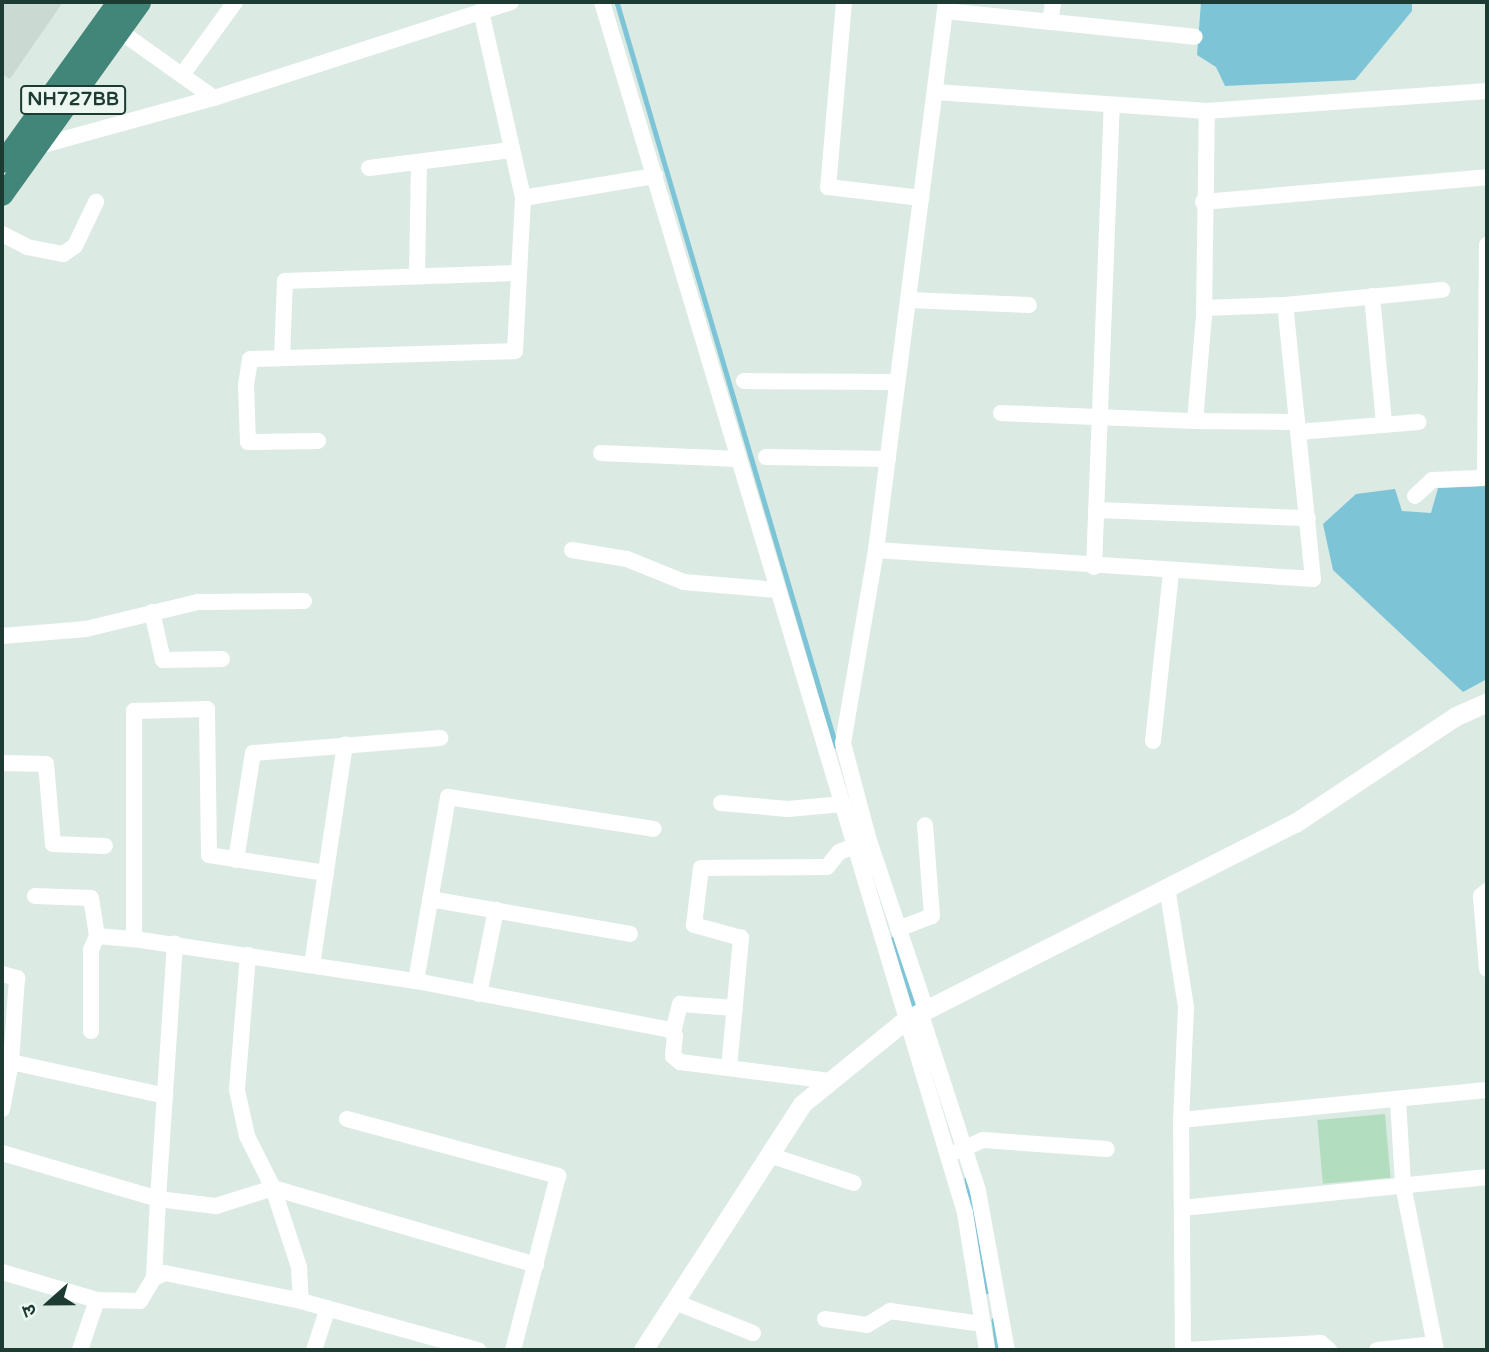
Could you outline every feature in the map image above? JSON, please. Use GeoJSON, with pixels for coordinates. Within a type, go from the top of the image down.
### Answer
{"type":"FeatureCollection","features":[{"type":"Feature","properties":{"kind":"highway","name":"NH727BB"},"geometry":{"type":"LineString","coordinates":[[2,195],[26,146],[117,2]]}},
{"type":"Feature","properties":{"kind":"highway","name":"NH727BB"},"geometry":{"type":"LineString","coordinates":[[2,162],[26,146],[121,32],[140,2]]}},
{"type":"Feature","properties":{"kind":"street"},"geometry":{"type":"LineString","coordinates":[[181,75],[234,2]]}},
{"type":"Feature","properties":{"kind":"street"},"geometry":{"type":"LineString","coordinates":[[26,146],[214,98],[512,2]]}},
{"type":"Feature","properties":{"kind":"street"},"geometry":{"type":"LineString","coordinates":[[602,2],[855,846],[916,1015],[956,1152],[1007,1350]]}},
{"type":"Feature","properties":{"kind":"street"},"geometry":{"type":"LineString","coordinates":[[844,2],[828,187],[921,198]]}},
{"type":"Feature","properties":{"kind":"street"},"geometry":{"type":"LineString","coordinates":[[1050,22],[1053,2]]}},
{"type":"Feature","properties":{"kind":"street"},"geometry":{"type":"LineString","coordinates":[[916,1015],[898,929],[843,743],[876,550],[945,6],[1050,22],[1195,37]]}},
{"type":"Feature","properties":{"kind":"street"},"geometry":{"type":"LineString","coordinates":[[318,441],[252,442],[247,438],[248,362],[282,358],[511,353],[516,347],[523,198],[481,11]]}},
{"type":"Feature","properties":{"kind":"street"},"geometry":{"type":"LineString","coordinates":[[121,32],[214,98]]}},
{"type":"Feature","properties":{"kind":"street"},"geometry":{"type":"LineString","coordinates":[[935,92],[1207,111],[1487,91]]}},
{"type":"Feature","properties":{"kind":"street"},"geometry":{"type":"LineString","coordinates":[[1094,567],[1112,104]]}},
{"type":"Feature","properties":{"kind":"street"},"geometry":{"type":"LineString","coordinates":[[1195,421],[1204,308],[1203,202],[1207,111]]}},
{"type":"Feature","properties":{"kind":"street"},"geometry":{"type":"LineString","coordinates":[[369,168],[512,150]]}},
{"type":"Feature","properties":{"kind":"street"},"geometry":{"type":"LineString","coordinates":[[417,276],[419,162]]}},
{"type":"Feature","properties":{"kind":"street"},"geometry":{"type":"LineString","coordinates":[[523,198],[656,176]]}},
{"type":"Feature","properties":{"kind":"street"},"geometry":{"type":"LineString","coordinates":[[1203,202],[1487,177]]}},
{"type":"Feature","properties":{"kind":"street"},"geometry":{"type":"LineString","coordinates":[[2,234],[35,250],[63,254],[75,246],[96,202]]}},
{"type":"Feature","properties":{"kind":"street"},"geometry":{"type":"LineString","coordinates":[[1415,496],[1432,480],[1480,478],[1485,472],[1487,246]]}},
{"type":"Feature","properties":{"kind":"street"},"geometry":{"type":"LineString","coordinates":[[282,358],[285,281],[519,274]]}},
{"type":"Feature","properties":{"kind":"street"},"geometry":{"type":"LineString","coordinates":[[1204,308],[1285,304],[1442,290]]}},
{"type":"Feature","properties":{"kind":"street"},"geometry":{"type":"LineString","coordinates":[[1371,296],[1384,424]]}},
{"type":"Feature","properties":{"kind":"street"},"geometry":{"type":"LineString","coordinates":[[908,300],[1029,306]]}},
{"type":"Feature","properties":{"kind":"street"},"geometry":{"type":"LineString","coordinates":[[876,550],[1311,580],[1308,518],[1285,304]]}},
{"type":"Feature","properties":{"kind":"street"},"geometry":{"type":"LineString","coordinates":[[744,381],[897,382]]}},
{"type":"Feature","properties":{"kind":"street"},"geometry":{"type":"LineString","coordinates":[[1001,413],[1298,427],[1419,422]]}},
{"type":"Feature","properties":{"kind":"street"},"geometry":{"type":"LineString","coordinates":[[600,453],[738,459]]}},
{"type":"Feature","properties":{"kind":"street"},"geometry":{"type":"LineString","coordinates":[[766,457],[888,459]]}},
{"type":"Feature","properties":{"kind":"street"},"geometry":{"type":"LineString","coordinates":[[1096,510],[1308,518]]}},
{"type":"Feature","properties":{"kind":"street"},"geometry":{"type":"LineString","coordinates":[[572,550],[627,559],[684,582],[777,590]]}},
{"type":"Feature","properties":{"kind":"street"},"geometry":{"type":"LineString","coordinates":[[1153,741],[1171,572]]}},
{"type":"Feature","properties":{"kind":"street"},"geometry":{"type":"LineString","coordinates":[[2,636],[86,629],[214,600],[304,601]]}},
{"type":"Feature","properties":{"kind":"street"},"geometry":{"type":"LineString","coordinates":[[152,612],[165,662],[222,659]]}},
{"type":"Feature","properties":{"kind":"street"},"geometry":{"type":"LineString","coordinates":[[643,1350],[802,1104],[830,1081],[916,1015],[1295,823],[1456,716],[1487,702]]}},
{"type":"Feature","properties":{"kind":"street"},"geometry":{"type":"LineString","coordinates":[[134,939],[134,711],[207,709],[206,850],[213,857],[326,873]]}},
{"type":"Feature","properties":{"kind":"street"},"geometry":{"type":"LineString","coordinates":[[236,860],[250,756],[261,751],[440,738]]}},
{"type":"Feature","properties":{"kind":"street"},"geometry":{"type":"LineString","coordinates":[[312,965],[345,744]]}},
{"type":"Feature","properties":{"kind":"street"},"geometry":{"type":"LineString","coordinates":[[2,763],[46,764],[53,844],[105,846]]}},
{"type":"Feature","properties":{"kind":"street"},"geometry":{"type":"LineString","coordinates":[[416,981],[446,799],[452,796],[654,829]]}},
{"type":"Feature","properties":{"kind":"street"},"geometry":{"type":"LineString","coordinates":[[721,803],[788,809],[843,804]]}},
{"type":"Feature","properties":{"kind":"street"},"geometry":{"type":"LineString","coordinates":[[898,929],[932,916],[925,825]]}},
{"type":"Feature","properties":{"kind":"street"},"geometry":{"type":"LineString","coordinates":[[729,1068],[741,939],[694,925],[701,868],[827,867],[839,852],[855,846]]}},
{"type":"Feature","properties":{"kind":"street"},"geometry":{"type":"LineString","coordinates":[[1167,887],[1186,1007],[1181,1120],[1184,1350],[1321,1343],[1329,1350]]}},
{"type":"Feature","properties":{"kind":"street"},"geometry":{"type":"LineString","coordinates":[[1487,891],[1480,897],[1487,969]]}},
{"type":"Feature","properties":{"kind":"street"},"geometry":{"type":"LineString","coordinates":[[35,896],[94,899],[97,936],[91,950],[91,1031]]}},
{"type":"Feature","properties":{"kind":"street"},"geometry":{"type":"LineString","coordinates":[[429,899],[630,934]]}},
{"type":"Feature","properties":{"kind":"street"},"geometry":{"type":"LineString","coordinates":[[479,994],[496,911]]}},
{"type":"Feature","properties":{"kind":"street"},"geometry":{"type":"LineString","coordinates":[[97,936],[175,944],[416,981],[673,1032]]}},
{"type":"Feature","properties":{"kind":"street"},"geometry":{"type":"LineString","coordinates":[[2,1272],[97,1300],[140,1301],[153,1278],[175,944]]}},
{"type":"Feature","properties":{"kind":"street"},"geometry":{"type":"LineString","coordinates":[[248,955],[237,1090],[247,1136],[272,1188],[299,1267],[301,1301]]}},
{"type":"Feature","properties":{"kind":"street"},"geometry":{"type":"LineString","coordinates":[[2,974],[17,978],[11,1062],[2,1109]]}},
{"type":"Feature","properties":{"kind":"street"},"geometry":{"type":"LineString","coordinates":[[735,1007],[680,1004],[673,1032],[676,1061],[830,1081]]}},
{"type":"Feature","properties":{"kind":"street"},"geometry":{"type":"LineString","coordinates":[[11,1062],[165,1096]]}},
{"type":"Feature","properties":{"kind":"street"},"geometry":{"type":"LineString","coordinates":[[1181,1120],[1487,1090]]}},
{"type":"Feature","properties":{"kind":"street"},"geometry":{"type":"LineString","coordinates":[[1377,1350],[1435,1347],[1403,1185],[1398,1100]]}},
{"type":"Feature","properties":{"kind":"street"},"geometry":{"type":"LineString","coordinates":[[347,1119],[556,1172],[559,1181],[513,1350]]}},
{"type":"Feature","properties":{"kind":"street"},"geometry":{"type":"LineString","coordinates":[[956,1152],[983,1140],[1107,1149]]}},
{"type":"Feature","properties":{"kind":"street"},"geometry":{"type":"LineString","coordinates":[[956,1152],[987,1350]]}},
{"type":"Feature","properties":{"kind":"street"},"geometry":{"type":"LineString","coordinates":[[2,1153],[158,1199],[216,1206],[272,1188],[536,1265]]}},
{"type":"Feature","properties":{"kind":"street"},"geometry":{"type":"LineString","coordinates":[[769,1155],[854,1183]]}},
{"type":"Feature","properties":{"kind":"street"},"geometry":{"type":"LineString","coordinates":[[1182,1208],[1487,1177]]}},
{"type":"Feature","properties":{"kind":"street"},"geometry":{"type":"LineString","coordinates":[[153,1278],[165,1273],[301,1301],[478,1350]]}},
{"type":"Feature","properties":{"kind":"street"},"geometry":{"type":"LineString","coordinates":[[80,1350],[97,1300]]}},
{"type":"Feature","properties":{"kind":"street"},"geometry":{"type":"LineString","coordinates":[[675,1302],[753,1333]]}},
{"type":"Feature","properties":{"kind":"street"},"geometry":{"type":"LineString","coordinates":[[314,1350],[328,1308]]}},
{"type":"Feature","properties":{"kind":"street"},"geometry":{"type":"LineString","coordinates":[[825,1319],[867,1325],[890,1311],[983,1324]]}},
{"type":"Feature","properties":{"kind":"shaded area"},"geometry":{"type":"Polygon","coordinates":[[[2,2],[63,2],[10,79],[2,74],[2,2]]]}},
{"type":"Feature","properties":{"kind":"green space"},"geometry":{"type":"Polygon","coordinates":[[[1385,1114],[1391,1178],[1323,1184],[1317,1120],[1385,1114]]]}},
{"type":"Feature","properties":{"kind":"water"},"geometry":{"type":"Polygon","coordinates":[[[1201,2],[1412,2],[1412,11],[1355,80],[1225,86],[1216,67],[1197,55],[1201,2]]]}},
{"type":"Feature","properties":{"kind":"water"},"geometry":{"type":"Polygon","coordinates":[[[1487,486],[1487,679],[1463,692],[1333,570],[1323,524],[1356,494],[1395,489],[1402,511],[1431,513],[1438,488],[1487,486]]]}},
{"type":"Feature","properties":{"kind":"waterway"},"geometry":{"type":"LineString","coordinates":[[617,2],[836,745]]}},
{"type":"Feature","properties":{"kind":"waterway"},"geometry":{"type":"LineString","coordinates":[[894,938],[916,1010]]}},
{"type":"Feature","properties":{"kind":"waterway"},"geometry":{"type":"LineString","coordinates":[[967,1179],[988,1291]]}},
{"type":"Feature","properties":{"kind":"waterway"},"geometry":{"type":"LineString","coordinates":[[994,1320],[998,1350]]}}]}
